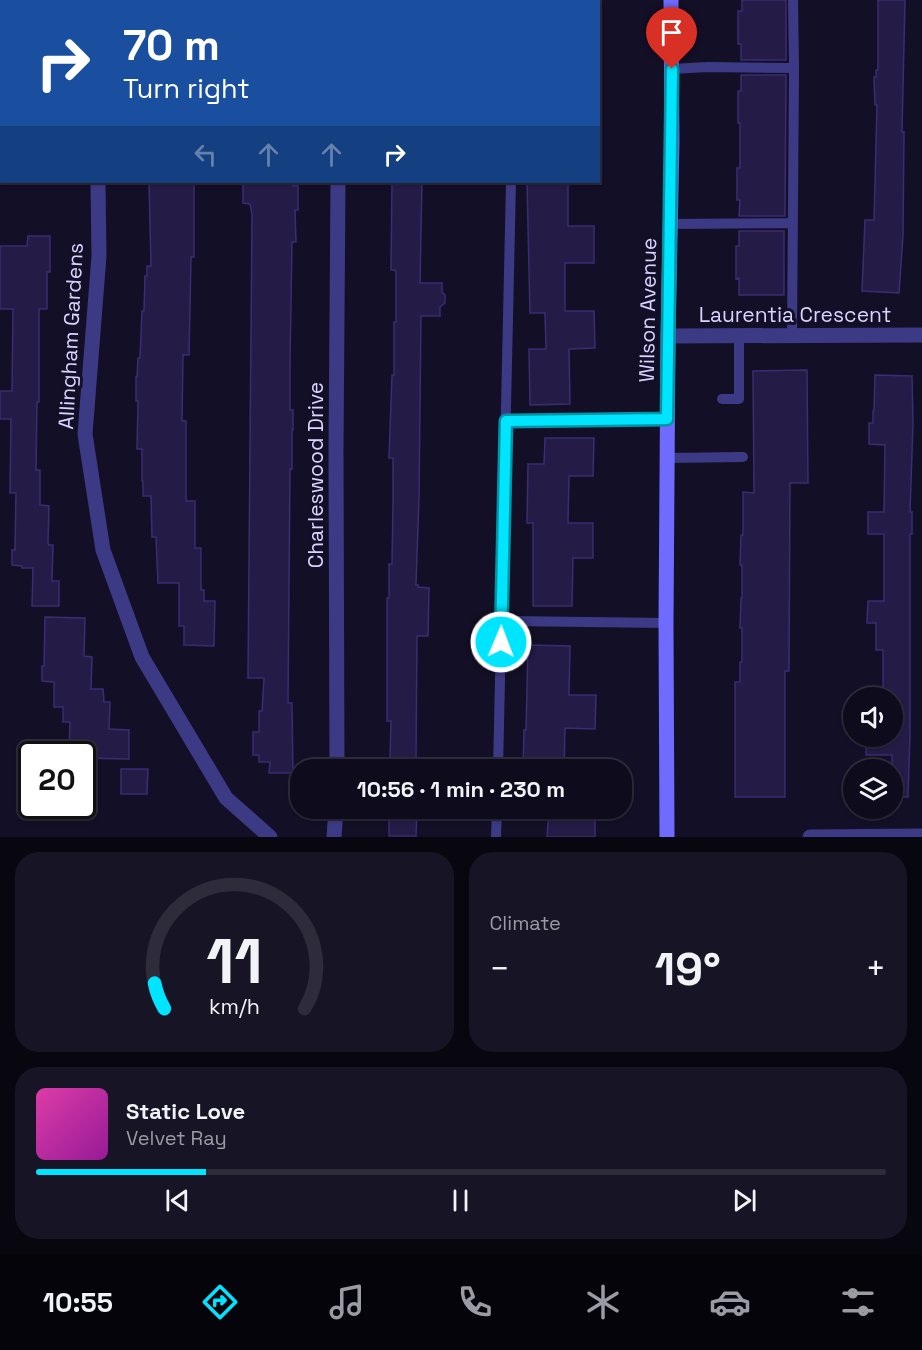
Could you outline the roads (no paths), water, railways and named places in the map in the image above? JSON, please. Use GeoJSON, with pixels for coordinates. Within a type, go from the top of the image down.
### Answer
{"type":"FeatureCollection","features":[{"type":"Feature","properties":{"kind":"main road","name":"Wilson Avenue"},"geometry":{"type":"LineString","coordinates":[[668,837],[666,623],[672,141],[671,0]]}},
{"type":"Feature","properties":{"kind":"street","name":"Allingham Gardens"},"geometry":{"type":"LineString","coordinates":[[98,183],[99,256],[85,434],[103,550],[142,657],[226,798],[270,837]]}},
{"type":"Feature","properties":{"kind":"street","name":"Charleswood Drive"},"geometry":{"type":"LineString","coordinates":[[337,759],[338,183]]}},
{"type":"Feature","properties":{"kind":"street","name":"Laurentia Crescent"},"geometry":{"type":"LineString","coordinates":[[668,336],[922,335]]}},
{"type":"Feature","properties":{"kind":"street"},"geometry":{"type":"LineString","coordinates":[[334,837],[335,819]]}},
{"type":"Feature","properties":{"kind":"street"},"geometry":{"type":"LineString","coordinates":[[810,837],[922,836]]}},
{"type":"Feature","properties":{"kind":"lane"},"geometry":{"type":"LineString","coordinates":[[792,336],[793,0]]}},
{"type":"Feature","properties":{"kind":"lane"},"geometry":{"type":"LineString","coordinates":[[672,69],[794,68]]}},
{"type":"Feature","properties":{"kind":"lane"},"geometry":{"type":"LineString","coordinates":[[498,759],[511,183]]}},
{"type":"Feature","properties":{"kind":"lane"},"geometry":{"type":"LineString","coordinates":[[670,224],[793,223]]}},
{"type":"Feature","properties":{"kind":"lane"},"geometry":{"type":"LineString","coordinates":[[722,399],[739,399],[739,335]]}},
{"type":"Feature","properties":{"kind":"lane"},"geometry":{"type":"LineString","coordinates":[[506,421],[667,419]]}},
{"type":"Feature","properties":{"kind":"lane"},"geometry":{"type":"LineString","coordinates":[[667,458],[743,457]]}},
{"type":"Feature","properties":{"kind":"lane"},"geometry":{"type":"LineString","coordinates":[[501,621],[666,623]]}},
{"type":"Feature","properties":{"kind":"lane"},"geometry":{"type":"LineString","coordinates":[[496,837],[497,819]]}}]}
